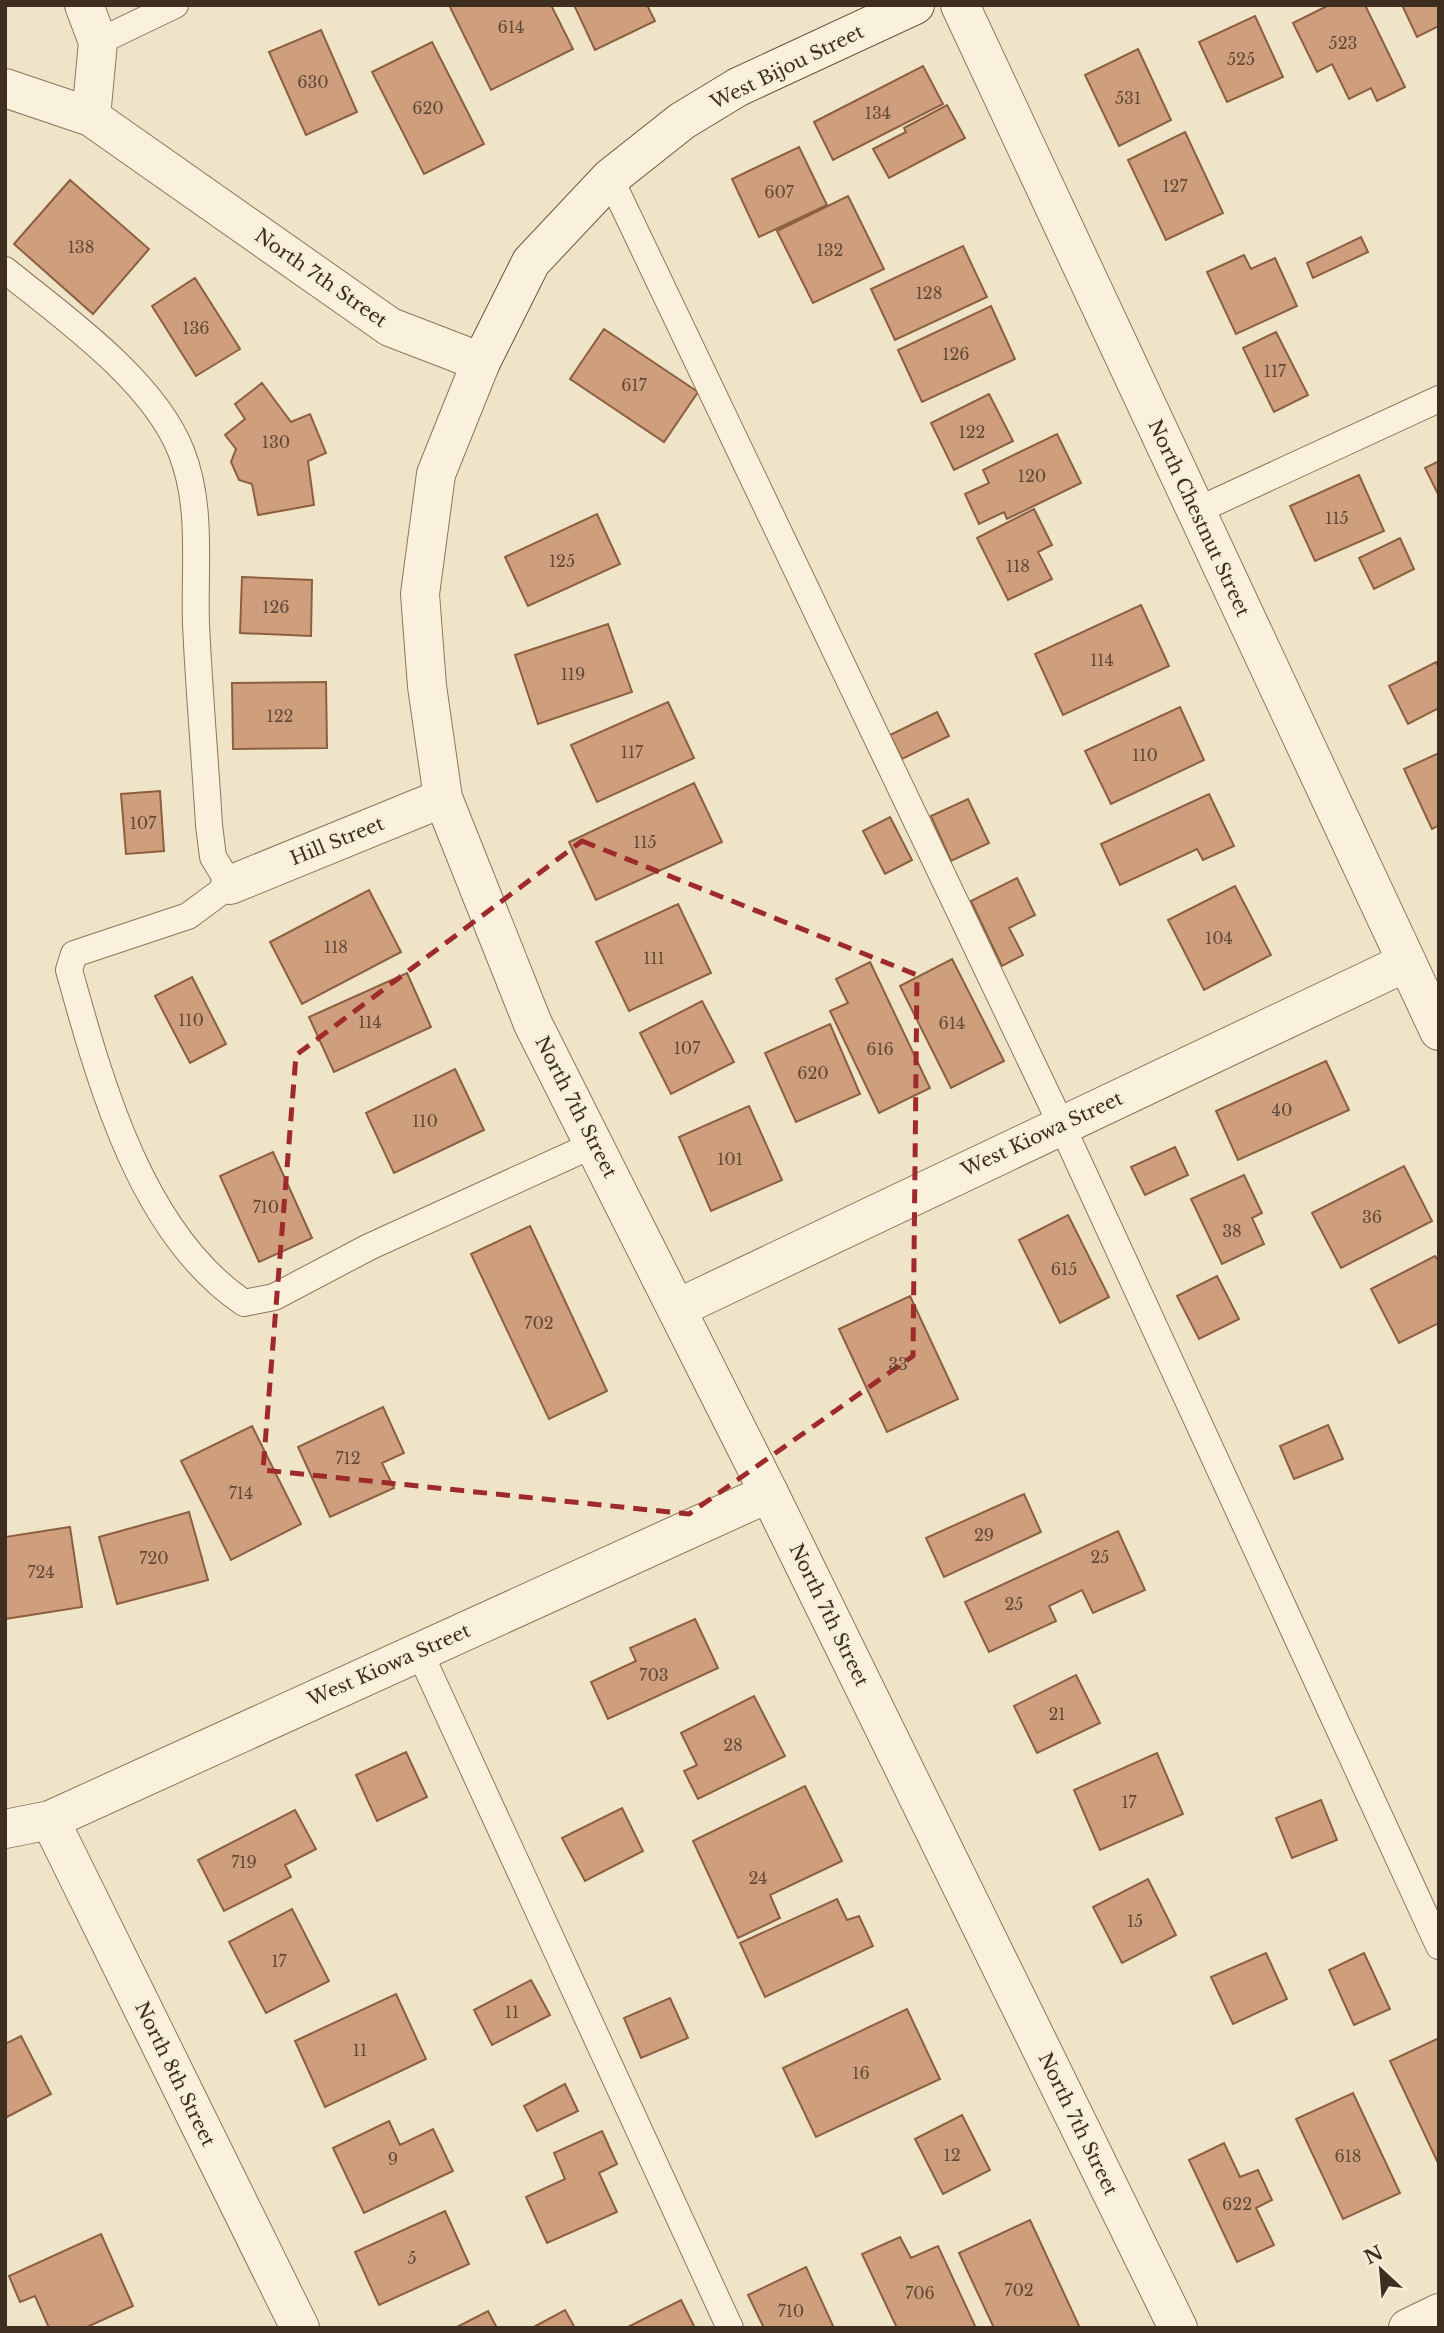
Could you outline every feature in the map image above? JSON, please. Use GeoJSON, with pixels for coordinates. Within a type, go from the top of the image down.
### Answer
{"type":"FeatureCollection","features":[{"type":"Feature","properties":{"kind":"street"},"geometry":{"type":"LineString","coordinates":[[5,88],[91,117],[98,42],[84,5]]}},
{"type":"Feature","properties":{"kind":"street","name":"West Bijou Street"},"geometry":{"type":"LineString","coordinates":[[481,362],[531,262],[610,178],[682,121],[738,87],[915,5]]}},
{"type":"Feature","properties":{"kind":"street","name":"North Chestnut Street"},"geometry":{"type":"LineString","coordinates":[[960,5],[1406,962],[1436,1019]]}},
{"type":"Feature","properties":{"kind":"street","name":"North 7th Street"},"geometry":{"type":"LineString","coordinates":[[91,117],[390,327],[481,362],[436,474],[421,594],[427,686],[443,797],[533,1024],[678,1308],[1178,2328]]}},
{"type":"Feature","properties":{"kind":"street","name":"Hill Street"},"geometry":{"type":"LineString","coordinates":[[230,885],[443,797]]}},
{"type":"Feature","properties":{"kind":"street","name":"West Kiowa Street"},"geometry":{"type":"LineString","coordinates":[[678,1308],[1406,962]]}},
{"type":"Feature","properties":{"kind":"street","name":"West Kiowa Street"},"geometry":{"type":"LineString","coordinates":[[5,1829],[50,1820],[769,1493]]}},
{"type":"Feature","properties":{"kind":"street","name":"North 8th Street"},"geometry":{"type":"LineString","coordinates":[[50,1820],[300,2328]]}},
{"type":"Feature","properties":{"kind":"street"},"geometry":{"type":"LineString","coordinates":[[1408,2328],[1439,2314]]}},
{"type":"Feature","properties":{"kind":"lane"},"geometry":{"type":"LineString","coordinates":[[98,42],[175,5]]}},
{"type":"Feature","properties":{"kind":"lane"},"geometry":{"type":"LineString","coordinates":[[610,178],[1061,1124],[1439,1946]]}},
{"type":"Feature","properties":{"kind":"lane"},"geometry":{"type":"LineString","coordinates":[[5,270],[101,348],[155,406],[181,450],[195,503],[196,623],[209,825],[213,857],[230,885],[188,916],[74,954],[69,970],[116,1117],[157,1210],[202,1266],[230,1294],[244,1303],[274,1297],[369,1247],[595,1144]]}},
{"type":"Feature","properties":{"kind":"lane"},"geometry":{"type":"LineString","coordinates":[[1196,511],[1439,399]]}},
{"type":"Feature","properties":{"kind":"lane"},"geometry":{"type":"LineString","coordinates":[[419,1651],[730,2328]]}},
{"type":"Feature","properties":{"kind":"highlighted area"},"geometry":{"type":"Polygon","coordinates":[[[582,841],[917,975],[913,1356],[689,1514],[263,1470],[296,1055],[582,841]]]}},
{"type":"Feature","properties":{"kind":"building"},"geometry":{"type":"Polygon","coordinates":[[[449,5],[551,5],[573,49],[491,90],[449,5]]]}},
{"type":"Feature","properties":{"kind":"building"},"geometry":{"type":"Polygon","coordinates":[[[574,5],[647,5],[655,21],[595,50],[574,5]]]}},
{"type":"Feature","properties":{"kind":"building"},"geometry":{"type":"Polygon","coordinates":[[[1329,5],[1365,5],[1405,87],[1377,101],[1371,88],[1349,99],[1332,64],[1317,72],[1293,23],[1329,5]]]}},
{"type":"Feature","properties":{"kind":"building"},"geometry":{"type":"Polygon","coordinates":[[[1402,5],[1439,5],[1439,26],[1417,37],[1402,5]]]}},
{"type":"Feature","properties":{"kind":"building"},"geometry":{"type":"Polygon","coordinates":[[[1255,16],[1283,77],[1227,102],[1199,42],[1255,16]]]}},
{"type":"Feature","properties":{"kind":"building"},"geometry":{"type":"Polygon","coordinates":[[[321,30],[357,112],[306,135],[269,52],[321,30]]]}},
{"type":"Feature","properties":{"kind":"building"},"geometry":{"type":"Polygon","coordinates":[[[432,42],[484,144],[424,174],[372,72],[432,42]]]}},
{"type":"Feature","properties":{"kind":"building"},"geometry":{"type":"Polygon","coordinates":[[[1138,49],[1171,120],[1119,146],[1085,75],[1138,49]]]}},
{"type":"Feature","properties":{"kind":"building"},"geometry":{"type":"Polygon","coordinates":[[[923,66],[943,104],[833,160],[814,122],[923,66]]]}},
{"type":"Feature","properties":{"kind":"building"},"geometry":{"type":"Polygon","coordinates":[[[947,105],[965,138],[889,178],[873,149],[906,132],[904,128],[947,105]]]}},
{"type":"Feature","properties":{"kind":"building"},"geometry":{"type":"Polygon","coordinates":[[[1185,132],[1223,213],[1166,240],[1128,160],[1185,132]]]}},
{"type":"Feature","properties":{"kind":"building"},"geometry":{"type":"Polygon","coordinates":[[[799,147],[827,205],[759,237],[732,179],[799,147]]]}},
{"type":"Feature","properties":{"kind":"building"},"geometry":{"type":"Polygon","coordinates":[[[70,180],[149,249],[93,314],[14,244],[70,180]]]}},
{"type":"Feature","properties":{"kind":"building"},"geometry":{"type":"Polygon","coordinates":[[[848,196],[884,269],[813,303],[777,231],[848,196]]]}},
{"type":"Feature","properties":{"kind":"building"},"geometry":{"type":"Polygon","coordinates":[[[1361,237],[1368,252],[1313,278],[1307,263],[1361,237]]]}},
{"type":"Feature","properties":{"kind":"building"},"geometry":{"type":"Polygon","coordinates":[[[963,246],[987,297],[895,340],[871,289],[963,246]]]}},
{"type":"Feature","properties":{"kind":"building"},"geometry":{"type":"Polygon","coordinates":[[[1244,255],[1251,269],[1275,258],[1297,306],[1236,334],[1207,272],[1244,255]]]}},
{"type":"Feature","properties":{"kind":"building"},"geometry":{"type":"Polygon","coordinates":[[[195,278],[240,349],[196,376],[152,306],[195,278]]]}},
{"type":"Feature","properties":{"kind":"building"},"geometry":{"type":"Polygon","coordinates":[[[991,306],[1015,359],[922,402],[898,350],[991,306]]]}},
{"type":"Feature","properties":{"kind":"building"},"geometry":{"type":"Polygon","coordinates":[[[604,329],[698,392],[664,442],[570,379],[604,329]]]}},
{"type":"Feature","properties":{"kind":"building"},"geometry":{"type":"Polygon","coordinates":[[[1276,332],[1308,395],[1274,412],[1243,348],[1276,332]]]}},
{"type":"Feature","properties":{"kind":"building"},"geometry":{"type":"Polygon","coordinates":[[[262,383],[291,422],[310,414],[326,453],[308,461],[314,505],[258,515],[252,484],[239,480],[231,462],[236,449],[225,435],[245,419],[235,404],[262,383]]]}},
{"type":"Feature","properties":{"kind":"building"},"geometry":{"type":"Polygon","coordinates":[[[989,394],[1013,441],[954,470],[931,423],[989,394]]]}},
{"type":"Feature","properties":{"kind":"building"},"geometry":{"type":"Polygon","coordinates":[[[1057,434],[1081,483],[1007,519],[1004,512],[979,524],[965,494],[989,483],[983,470],[1057,434]]]}},
{"type":"Feature","properties":{"kind":"building"},"geometry":{"type":"Polygon","coordinates":[[[1439,461],[1439,496],[1425,468],[1439,461]]]}},
{"type":"Feature","properties":{"kind":"building"},"geometry":{"type":"Polygon","coordinates":[[[1359,475],[1384,531],[1315,561],[1290,506],[1359,475]]]}},
{"type":"Feature","properties":{"kind":"building"},"geometry":{"type":"Polygon","coordinates":[[[1034,509],[1052,545],[1038,552],[1052,579],[1008,600],[977,538],[1034,509]]]}},
{"type":"Feature","properties":{"kind":"building"},"geometry":{"type":"Polygon","coordinates":[[[597,514],[620,564],[528,606],[505,557],[597,514]]]}},
{"type":"Feature","properties":{"kind":"building"},"geometry":{"type":"Polygon","coordinates":[[[1400,538],[1414,569],[1374,589],[1359,558],[1400,538]]]}},
{"type":"Feature","properties":{"kind":"building"},"geometry":{"type":"Polygon","coordinates":[[[242,577],[312,580],[311,636],[240,633],[242,577]]]}},
{"type":"Feature","properties":{"kind":"building"},"geometry":{"type":"Polygon","coordinates":[[[1141,605],[1169,666],[1063,715],[1035,654],[1141,605]]]}},
{"type":"Feature","properties":{"kind":"building"},"geometry":{"type":"Polygon","coordinates":[[[608,624],[632,692],[538,724],[515,655],[608,624]]]}},
{"type":"Feature","properties":{"kind":"building"},"geometry":{"type":"Polygon","coordinates":[[[1436,662],[1439,668],[1439,708],[1408,724],[1389,686],[1436,662]]]}},
{"type":"Feature","properties":{"kind":"building"},"geometry":{"type":"Polygon","coordinates":[[[326,682],[327,748],[233,749],[232,683],[326,682]]]}},
{"type":"Feature","properties":{"kind":"building"},"geometry":{"type":"Polygon","coordinates":[[[668,702],[694,758],[597,802],[571,745],[668,702]]]}},
{"type":"Feature","properties":{"kind":"building"},"geometry":{"type":"Polygon","coordinates":[[[1180,707],[1204,760],[1111,804],[1085,751],[1180,707]]]}},
{"type":"Feature","properties":{"kind":"building"},"geometry":{"type":"Polygon","coordinates":[[[937,712],[949,736],[902,759],[890,735],[937,712]]]}},
{"type":"Feature","properties":{"kind":"building"},"geometry":{"type":"Polygon","coordinates":[[[1439,753],[1439,825],[1432,829],[1404,769],[1439,753]]]}},
{"type":"Feature","properties":{"kind":"building"},"geometry":{"type":"Polygon","coordinates":[[[694,783],[722,842],[596,900],[569,842],[694,783]]]}},
{"type":"Feature","properties":{"kind":"building"},"geometry":{"type":"Polygon","coordinates":[[[160,791],[164,851],[126,854],[121,794],[160,791]]]}},
{"type":"Feature","properties":{"kind":"building"},"geometry":{"type":"Polygon","coordinates":[[[1209,794],[1234,846],[1203,860],[1197,849],[1120,885],[1101,844],[1209,794]]]}},
{"type":"Feature","properties":{"kind":"building"},"geometry":{"type":"Polygon","coordinates":[[[968,799],[989,843],[951,861],[931,816],[968,799]]]}},
{"type":"Feature","properties":{"kind":"building"},"geometry":{"type":"Polygon","coordinates":[[[890,817],[912,860],[885,874],[863,831],[890,817]]]}},
{"type":"Feature","properties":{"kind":"building"},"geometry":{"type":"Polygon","coordinates":[[[1017,878],[1035,915],[1009,928],[1023,955],[1002,966],[971,901],[1017,878]]]}},
{"type":"Feature","properties":{"kind":"building"},"geometry":{"type":"Polygon","coordinates":[[[1235,886],[1271,955],[1204,990],[1168,920],[1235,886]]]}},
{"type":"Feature","properties":{"kind":"building"},"geometry":{"type":"Polygon","coordinates":[[[369,890],[401,952],[302,1004],[270,942],[369,890]]]}},
{"type":"Feature","properties":{"kind":"building"},"geometry":{"type":"Polygon","coordinates":[[[678,904],[711,973],[629,1011],[596,942],[678,904]]]}},
{"type":"Feature","properties":{"kind":"building"},"geometry":{"type":"Polygon","coordinates":[[[952,959],[1004,1061],[951,1088],[900,986],[952,959]]]}},
{"type":"Feature","properties":{"kind":"building"},"geometry":{"type":"Polygon","coordinates":[[[870,962],[930,1088],[879,1113],[830,1011],[848,1003],[836,979],[870,962]]]}},
{"type":"Feature","properties":{"kind":"building"},"geometry":{"type":"Polygon","coordinates":[[[407,973],[431,1027],[334,1072],[309,1017],[407,973]]]}},
{"type":"Feature","properties":{"kind":"building"},"geometry":{"type":"Polygon","coordinates":[[[192,977],[226,1044],[190,1063],[155,996],[192,977]]]}},
{"type":"Feature","properties":{"kind":"building"},"geometry":{"type":"Polygon","coordinates":[[[702,1001],[734,1062],[671,1094],[640,1033],[702,1001]]]}},
{"type":"Feature","properties":{"kind":"building"},"geometry":{"type":"Polygon","coordinates":[[[830,1024],[860,1094],[796,1122],[765,1053],[830,1024]]]}},
{"type":"Feature","properties":{"kind":"building"},"geometry":{"type":"Polygon","coordinates":[[[1326,1061],[1349,1110],[1238,1160],[1216,1111],[1326,1061]]]}},
{"type":"Feature","properties":{"kind":"building"},"geometry":{"type":"Polygon","coordinates":[[[455,1069],[484,1130],[394,1173],[366,1113],[455,1069]]]}},
{"type":"Feature","properties":{"kind":"building"},"geometry":{"type":"Polygon","coordinates":[[[749,1106],[782,1180],[711,1211],[679,1137],[749,1106]]]}},
{"type":"Feature","properties":{"kind":"building"},"geometry":{"type":"Polygon","coordinates":[[[1175,1147],[1188,1175],[1145,1195],[1131,1167],[1175,1147]]]}},
{"type":"Feature","properties":{"kind":"building"},"geometry":{"type":"Polygon","coordinates":[[[273,1152],[312,1238],[259,1262],[220,1176],[273,1152]]]}},
{"type":"Feature","properties":{"kind":"building"},"geometry":{"type":"Polygon","coordinates":[[[1404,1166],[1432,1221],[1341,1268],[1312,1213],[1404,1166]]]}},
{"type":"Feature","properties":{"kind":"building"},"geometry":{"type":"Polygon","coordinates":[[[1244,1175],[1262,1213],[1252,1218],[1264,1244],[1222,1264],[1191,1199],[1244,1175]]]}},
{"type":"Feature","properties":{"kind":"building"},"geometry":{"type":"Polygon","coordinates":[[[1068,1215],[1109,1297],[1060,1323],[1019,1240],[1068,1215]]]}},
{"type":"Feature","properties":{"kind":"building"},"geometry":{"type":"Polygon","coordinates":[[[530,1226],[607,1391],[549,1419],[471,1254],[530,1226]]]}},
{"type":"Feature","properties":{"kind":"building"},"geometry":{"type":"Polygon","coordinates":[[[1435,1256],[1439,1262],[1439,1323],[1399,1343],[1371,1289],[1435,1256]]]}},
{"type":"Feature","properties":{"kind":"building"},"geometry":{"type":"Polygon","coordinates":[[[1217,1276],[1239,1319],[1199,1339],[1177,1296],[1217,1276]]]}},
{"type":"Feature","properties":{"kind":"building"},"geometry":{"type":"Polygon","coordinates":[[[910,1296],[958,1399],[887,1432],[839,1329],[910,1296]]]}},
{"type":"Feature","properties":{"kind":"building"},"geometry":{"type":"Polygon","coordinates":[[[383,1407],[404,1453],[382,1463],[394,1488],[330,1517],[298,1447],[383,1407]]]}},
{"type":"Feature","properties":{"kind":"building"},"geometry":{"type":"Polygon","coordinates":[[[1328,1425],[1343,1459],[1294,1479],[1280,1446],[1328,1425]]]}},
{"type":"Feature","properties":{"kind":"building"},"geometry":{"type":"Polygon","coordinates":[[[252,1426],[301,1524],[231,1560],[181,1461],[252,1426]]]}},
{"type":"Feature","properties":{"kind":"building"},"geometry":{"type":"Polygon","coordinates":[[[1024,1494],[1041,1532],[944,1577],[926,1538],[1024,1494]]]}},
{"type":"Feature","properties":{"kind":"building"},"geometry":{"type":"Polygon","coordinates":[[[189,1512],[208,1580],[117,1604],[99,1537],[189,1512]]]}},
{"type":"Feature","properties":{"kind":"building"},"geometry":{"type":"Polygon","coordinates":[[[70,1527],[82,1607],[5,1619],[5,1537],[70,1527]]]}},
{"type":"Feature","properties":{"kind":"building"},"geometry":{"type":"Polygon","coordinates":[[[1118,1531],[1145,1590],[1093,1613],[1082,1590],[1049,1606],[1056,1621],[989,1652],[965,1602],[1118,1531]]]}},
{"type":"Feature","properties":{"kind":"building"},"geometry":{"type":"Polygon","coordinates":[[[695,1619],[718,1668],[608,1719],[591,1682],[636,1661],[630,1648],[695,1619]]]}},
{"type":"Feature","properties":{"kind":"building"},"geometry":{"type":"Polygon","coordinates":[[[1076,1675],[1100,1723],[1037,1753],[1014,1706],[1076,1675]]]}},
{"type":"Feature","properties":{"kind":"building"},"geometry":{"type":"Polygon","coordinates":[[[754,1696],[785,1756],[698,1799],[684,1771],[697,1765],[681,1733],[754,1696]]]}},
{"type":"Feature","properties":{"kind":"building"},"geometry":{"type":"Polygon","coordinates":[[[406,1752],[427,1797],[377,1821],[356,1775],[406,1752]]]}},
{"type":"Feature","properties":{"kind":"building"},"geometry":{"type":"Polygon","coordinates":[[[1157,1753],[1183,1814],[1100,1850],[1074,1790],[1157,1753]]]}},
{"type":"Feature","properties":{"kind":"building"},"geometry":{"type":"Polygon","coordinates":[[[805,1786],[842,1861],[770,1895],[780,1918],[738,1938],[693,1841],[805,1786]]]}},
{"type":"Feature","properties":{"kind":"building"},"geometry":{"type":"Polygon","coordinates":[[[1321,1800],[1337,1840],[1292,1858],[1276,1818],[1321,1800]]]}},
{"type":"Feature","properties":{"kind":"building"},"geometry":{"type":"Polygon","coordinates":[[[622,1808],[643,1851],[585,1881],[562,1838],[622,1808]]]}},
{"type":"Feature","properties":{"kind":"building"},"geometry":{"type":"Polygon","coordinates":[[[295,1810],[316,1849],[285,1865],[291,1877],[224,1911],[198,1860],[295,1810]]]}},
{"type":"Feature","properties":{"kind":"building"},"geometry":{"type":"Polygon","coordinates":[[[1148,1879],[1176,1935],[1122,1963],[1093,1907],[1148,1879]]]}},
{"type":"Feature","properties":{"kind":"building"},"geometry":{"type":"Polygon","coordinates":[[[837,1899],[847,1920],[859,1916],[873,1946],[765,1997],[740,1943],[837,1899]]]}},
{"type":"Feature","properties":{"kind":"building"},"geometry":{"type":"Polygon","coordinates":[[[292,1909],[329,1981],[266,2013],[229,1942],[292,1909]]]}},
{"type":"Feature","properties":{"kind":"building"},"geometry":{"type":"Polygon","coordinates":[[[1266,1953],[1287,1999],[1233,2024],[1211,1977],[1266,1953]]]}},
{"type":"Feature","properties":{"kind":"building"},"geometry":{"type":"Polygon","coordinates":[[[1364,1953],[1390,2009],[1354,2025],[1329,1970],[1364,1953]]]}},
{"type":"Feature","properties":{"kind":"building"},"geometry":{"type":"Polygon","coordinates":[[[531,1980],[550,2015],[492,2045],[474,2010],[531,1980]]]}},
{"type":"Feature","properties":{"kind":"building"},"geometry":{"type":"Polygon","coordinates":[[[396,1994],[426,2059],[325,2107],[295,2041],[396,1994]]]}},
{"type":"Feature","properties":{"kind":"building"},"geometry":{"type":"Polygon","coordinates":[[[670,1998],[688,2038],[641,2058],[624,2018],[670,1998]]]}},
{"type":"Feature","properties":{"kind":"building"},"geometry":{"type":"Polygon","coordinates":[[[907,2009],[940,2079],[816,2137],[783,2068],[907,2009]]]}},
{"type":"Feature","properties":{"kind":"building"},"geometry":{"type":"Polygon","coordinates":[[[21,2036],[51,2094],[5,2118],[5,2044],[21,2036]]]}},
{"type":"Feature","properties":{"kind":"building"},"geometry":{"type":"Polygon","coordinates":[[[1439,2038],[1439,2165],[1390,2061],[1439,2038]]]}},
{"type":"Feature","properties":{"kind":"building"},"geometry":{"type":"Polygon","coordinates":[[[565,2084],[578,2111],[537,2131],[524,2106],[565,2084]]]}},
{"type":"Feature","properties":{"kind":"building"},"geometry":{"type":"Polygon","coordinates":[[[1353,2093],[1400,2193],[1343,2219],[1296,2119],[1353,2093]]]}},
{"type":"Feature","properties":{"kind":"building"},"geometry":{"type":"Polygon","coordinates":[[[962,2115],[990,2170],[943,2194],[915,2139],[962,2115]]]}},
{"type":"Feature","properties":{"kind":"building"},"geometry":{"type":"Polygon","coordinates":[[[389,2121],[400,2145],[433,2129],[453,2171],[364,2213],[333,2148],[389,2121]]]}},
{"type":"Feature","properties":{"kind":"building"},"geometry":{"type":"Polygon","coordinates":[[[602,2131],[617,2164],[599,2173],[617,2212],[547,2243],[526,2197],[565,2179],[554,2153],[602,2131]]]}},
{"type":"Feature","properties":{"kind":"building"},"geometry":{"type":"Polygon","coordinates":[[[1224,2143],[1240,2177],[1258,2170],[1272,2200],[1256,2208],[1274,2245],[1237,2262],[1189,2160],[1224,2143]]]}},
{"type":"Feature","properties":{"kind":"building"},"geometry":{"type":"Polygon","coordinates":[[[445,2211],[469,2264],[379,2305],[355,2252],[445,2211]]]}},
{"type":"Feature","properties":{"kind":"building"},"geometry":{"type":"Polygon","coordinates":[[[1030,2220],[1080,2328],[994,2328],[959,2253],[1030,2220]]]}},
{"type":"Feature","properties":{"kind":"building"},"geometry":{"type":"Polygon","coordinates":[[[101,2234],[133,2306],[85,2328],[49,2328],[35,2296],[20,2302],[9,2276],[101,2234]]]}},
{"type":"Feature","properties":{"kind":"building"},"geometry":{"type":"Polygon","coordinates":[[[900,2237],[911,2258],[938,2246],[976,2328],[897,2328],[862,2254],[900,2237]]]}},
{"type":"Feature","properties":{"kind":"building"},"geometry":{"type":"Polygon","coordinates":[[[806,2267],[834,2328],[764,2328],[748,2295],[806,2267]]]}},
{"type":"Feature","properties":{"kind":"building"},"geometry":{"type":"Polygon","coordinates":[[[681,2300],[695,2328],[626,2328],[681,2300]]]}},
{"type":"Feature","properties":{"kind":"building"},"geometry":{"type":"Polygon","coordinates":[[[565,2310],[575,2328],[532,2328],[565,2310]]]}},
{"type":"Feature","properties":{"kind":"building"},"geometry":{"type":"Polygon","coordinates":[[[488,2311],[497,2328],[455,2328],[488,2311]]]}}]}
